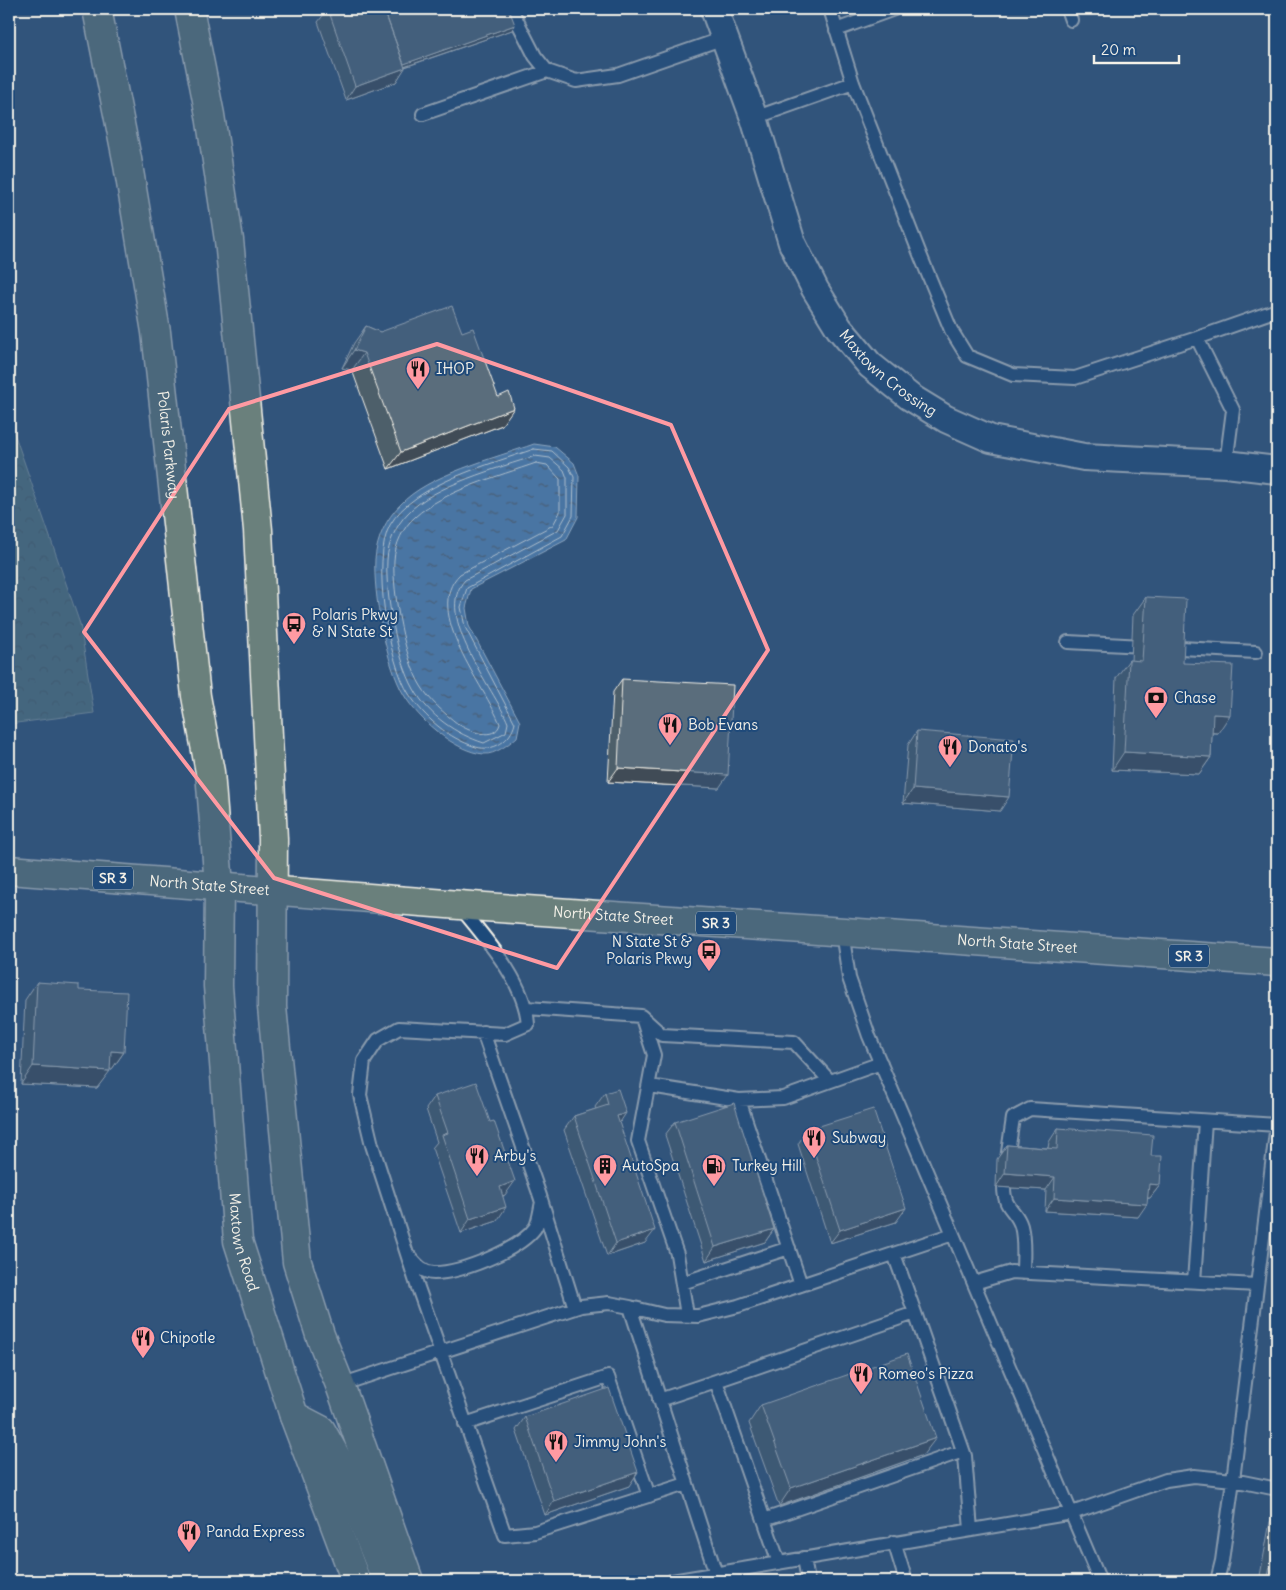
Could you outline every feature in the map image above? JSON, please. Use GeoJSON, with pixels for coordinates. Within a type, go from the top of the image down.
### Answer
{"type":"FeatureCollection","features":[{"type":"Feature","properties":{"kind":"main road","name":"Polaris Parkway"},"geometry":{"type":"LineString","coordinates":[[97,9],[127,159],[156,332],[196,696],[210,772],[219,886]]}},
{"type":"Feature","properties":{"kind":"main road"},"geometry":{"type":"LineString","coordinates":[[189,9],[210,116],[229,240],[258,530],[273,840],[272,1007],[297,1262],[320,1335],[340,1385],[408,1581]]}},
{"type":"Feature","properties":{"kind":"main road","name":"North State Street"},"geometry":{"type":"LineString","coordinates":[[9,870],[458,905],[1277,962]]}},
{"type":"Feature","properties":{"kind":"main road","name":"Maxtown Road"},"geometry":{"type":"LineString","coordinates":[[219,886],[218,986],[238,1241],[294,1416],[356,1581]]}},
{"type":"Feature","properties":{"kind":"main road"},"geometry":{"type":"LineString","coordinates":[[294,1416],[321,1430],[340,1464],[387,1581]]}},
{"type":"Feature","properties":{"kind":"street","name":"Maxtown Crossing"},"geometry":{"type":"LineString","coordinates":[[714,9],[754,118],[792,243],[814,289],[839,328],[870,365],[910,397],[946,419],[991,439],[1084,457],[1226,464],[1277,470]]}},
{"type":"Feature","properties":{"kind":"lane"},"geometry":{"type":"LineString","coordinates":[[511,9],[535,56],[547,71],[576,81],[618,75],[724,38]]}},
{"type":"Feature","properties":{"kind":"lane"},"geometry":{"type":"LineString","coordinates":[[830,9],[853,84],[950,330],[967,356],[1013,375],[1075,378],[1277,310]]}},
{"type":"Feature","properties":{"kind":"lane"},"geometry":{"type":"LineString","coordinates":[[836,30],[894,9]]}},
{"type":"Feature","properties":{"kind":"lane"},"geometry":{"type":"LineString","coordinates":[[423,114],[547,71]]}},
{"type":"Feature","properties":{"kind":"lane"},"geometry":{"type":"LineString","coordinates":[[754,118],[853,84]]}},
{"type":"Feature","properties":{"kind":"lane"},"geometry":{"type":"LineString","coordinates":[[1196,338],[1233,410],[1226,464]]}},
{"type":"Feature","properties":{"kind":"lane"},"geometry":{"type":"LineString","coordinates":[[1068,642],[1256,652]]}},
{"type":"Feature","properties":{"kind":"lane"},"geometry":{"type":"LineString","coordinates":[[458,905],[498,955],[527,1008],[528,1024],[505,1034],[399,1028],[378,1040],[364,1061],[360,1095],[372,1145],[406,1253],[505,1535],[536,1532],[686,1484]]}},
{"type":"Feature","properties":{"kind":"lane"},"geometry":{"type":"LineString","coordinates":[[842,932],[849,978],[880,1063],[1100,1581]]}},
{"type":"Feature","properties":{"kind":"lane"},"geometry":{"type":"LineString","coordinates":[[527,1008],[641,1016],[662,1035],[794,1042],[830,1081]]}},
{"type":"Feature","properties":{"kind":"lane"},"geometry":{"type":"LineString","coordinates":[[641,1016],[654,1055],[650,1086],[638,1141],[677,1254],[687,1315]]}},
{"type":"Feature","properties":{"kind":"lane"},"geometry":{"type":"LineString","coordinates":[[483,1032],[542,1202],[575,1308]]}},
{"type":"Feature","properties":{"kind":"lane"},"geometry":{"type":"LineString","coordinates":[[650,1086],[739,1100],[783,1098],[880,1063]]}},
{"type":"Feature","properties":{"kind":"lane"},"geometry":{"type":"LineString","coordinates":[[739,1100],[801,1285]]}},
{"type":"Feature","properties":{"kind":"lane"},"geometry":{"type":"LineString","coordinates":[[1007,1159],[1013,1118],[1030,1109],[1277,1124],[1233,1480],[1222,1561],[1216,1581]]}},
{"type":"Feature","properties":{"kind":"lane"},"geometry":{"type":"LineString","coordinates":[[1194,1282],[1205,1121]]}},
{"type":"Feature","properties":{"kind":"lane"},"geometry":{"type":"LineString","coordinates":[[1004,1188],[1004,1200],[1021,1224],[1023,1273]]}},
{"type":"Feature","properties":{"kind":"lane"},"geometry":{"type":"LineString","coordinates":[[406,1253],[420,1269],[433,1274],[476,1262],[518,1244],[535,1228],[542,1202]]}},
{"type":"Feature","properties":{"kind":"lane"},"geometry":{"type":"LineString","coordinates":[[340,1385],[575,1308],[609,1303],[664,1315],[698,1316],[738,1306],[953,1234]]}},
{"type":"Feature","properties":{"kind":"lane"},"geometry":{"type":"LineString","coordinates":[[682,1283],[788,1248]]}},
{"type":"Feature","properties":{"kind":"lane"},"geometry":{"type":"LineString","coordinates":[[894,1254],[963,1451],[971,1530]]}},
{"type":"Feature","properties":{"kind":"lane"},"geometry":{"type":"LineString","coordinates":[[974,1283],[1011,1272],[1257,1285]]}},
{"type":"Feature","properties":{"kind":"lane"},"geometry":{"type":"LineString","coordinates":[[630,1307],[716,1574]]}},
{"type":"Feature","properties":{"kind":"lane"},"geometry":{"type":"LineString","coordinates":[[659,1400],[915,1313]]}},
{"type":"Feature","properties":{"kind":"lane"},"geometry":{"type":"LineString","coordinates":[[465,1424],[608,1377],[649,1496]]}},
{"type":"Feature","properties":{"kind":"lane"},"geometry":{"type":"LineString","coordinates":[[716,1381],[779,1563]]}},
{"type":"Feature","properties":{"kind":"lane"},"geometry":{"type":"LineString","coordinates":[[764,1520],[963,1451]]}},
{"type":"Feature","properties":{"kind":"lane"},"geometry":{"type":"LineString","coordinates":[[672,1581],[1072,1513],[1166,1480],[1194,1476],[1233,1480],[1277,1490]]}},
{"type":"Feature","properties":{"kind":"lane"},"geometry":{"type":"LineString","coordinates":[[894,1542],[906,1581]]}},
{"type":"Feature","properties":{"kind":"lane"},"geometry":{"type":"LineString","coordinates":[[804,1558],[808,1581]]}},
{"type":"Feature","properties":{"kind":"highlighted area"},"geometry":{"type":"Polygon","coordinates":[[[437,344],[671,425],[768,650],[557,968],[274,878],[84,632],[229,409],[437,344]]]}},
{"type":"Feature","properties":{"kind":"green space"},"geometry":{"type":"Polygon","coordinates":[[[9,418],[80,624],[94,713],[9,724],[9,418]]]}},
{"type":"Feature","properties":{"kind":"water"},"geometry":{"type":"Polygon","coordinates":[[[534,444],[555,447],[574,463],[579,476],[578,517],[566,540],[471,589],[466,608],[469,626],[520,722],[517,737],[497,751],[484,754],[461,747],[438,733],[418,714],[404,695],[386,648],[382,629],[376,591],[376,551],[386,523],[395,510],[412,494],[462,468],[534,444]]]}},
{"type":"Feature","properties":{"kind":"building"},"geometry":{"type":"Polygon","coordinates":[[[328,9],[384,9],[405,68],[355,86],[328,9]]]}},
{"type":"Feature","properties":{"kind":"building"},"geometry":{"type":"Polygon","coordinates":[[[509,9],[515,25],[404,64],[384,10],[509,9]]]}},
{"type":"Feature","properties":{"kind":"building","name":"IHOP"},"geometry":{"type":"Polygon","coordinates":[[[452,306],[462,332],[473,328],[498,397],[509,392],[514,408],[401,452],[364,353],[354,350],[366,326],[380,332],[452,306]]]}},
{"type":"Feature","properties":{"kind":"building"},"geometry":{"type":"Polygon","coordinates":[[[1146,597],[1186,599],[1183,663],[1233,665],[1230,715],[1213,714],[1211,757],[1124,752],[1129,660],[1142,661],[1146,597]]]}},
{"type":"Feature","properties":{"kind":"building"},"geometry":{"type":"Polygon","coordinates":[[[622,679],[733,685],[728,775],[618,768],[622,679]]]}},
{"type":"Feature","properties":{"kind":"building"},"geometry":{"type":"Polygon","coordinates":[[[917,731],[1014,739],[1009,797],[913,789],[917,731]]]}},
{"type":"Feature","properties":{"kind":"building"},"geometry":{"type":"Polygon","coordinates":[[[37,982],[79,985],[79,990],[127,992],[124,1052],[111,1051],[110,1071],[33,1066],[37,982]]]}},
{"type":"Feature","properties":{"kind":"building"},"geometry":{"type":"Polygon","coordinates":[[[476,1082],[490,1122],[494,1121],[515,1181],[500,1187],[506,1207],[470,1219],[442,1135],[448,1133],[435,1096],[476,1082]]]}},
{"type":"Feature","properties":{"kind":"building","name":"AutoSpa"},"geometry":{"type":"Polygon","coordinates":[[[618,1089],[626,1113],[617,1116],[655,1230],[616,1243],[574,1116],[608,1105],[605,1093],[618,1089]]]}},
{"type":"Feature","properties":{"kind":"building"},"geometry":{"type":"Polygon","coordinates":[[[734,1103],[774,1229],[715,1247],[675,1122],[734,1103]]]}},
{"type":"Feature","properties":{"kind":"building"},"geometry":{"type":"Polygon","coordinates":[[[873,1109],[906,1208],[840,1230],[807,1130],[873,1109]]]}},
{"type":"Feature","properties":{"kind":"building"},"geometry":{"type":"Polygon","coordinates":[[[1058,1128],[1153,1135],[1151,1156],[1162,1156],[1160,1185],[1149,1184],[1147,1204],[1054,1198],[1055,1177],[1005,1173],[1007,1145],[1057,1149],[1058,1128]]]}},
{"type":"Feature","properties":{"kind":"building"},"geometry":{"type":"Polygon","coordinates":[[[907,1354],[936,1438],[791,1488],[761,1405],[907,1354]]]}},
{"type":"Feature","properties":{"kind":"building"},"geometry":{"type":"Polygon","coordinates":[[[609,1388],[638,1472],[554,1501],[525,1417],[609,1388]]]}},
{"type":"Feature","properties":{"kind":"building"},"geometry":{"type":"Polygon","coordinates":[[[1277,1532],[1277,1581],[1267,1581],[1277,1532]]]}},
{"type":"Feature","properties":{"kind":"place","name":"IHOP"},"geometry":{"type":"Point","coordinates":[418,390]}},
{"type":"Feature","properties":{"kind":"place","name":"Polaris Pkwy & N State St"},"geometry":{"type":"Point","coordinates":[294,645]}},
{"type":"Feature","properties":{"kind":"place","name":"Chase"},"geometry":{"type":"Point","coordinates":[1156,719]}},
{"type":"Feature","properties":{"kind":"place","name":"Bob Evans"},"geometry":{"type":"Point","coordinates":[670,746]}},
{"type":"Feature","properties":{"kind":"place","name":"Donato's"},"geometry":{"type":"Point","coordinates":[950,768]}},
{"type":"Feature","properties":{"kind":"place","name":"N State St & Polaris Pkwy"},"geometry":{"type":"Point","coordinates":[709,972]}},
{"type":"Feature","properties":{"kind":"place","name":"Subway"},"geometry":{"type":"Point","coordinates":[814,1159]}},
{"type":"Feature","properties":{"kind":"place","name":"Arby's"},"geometry":{"type":"Point","coordinates":[477,1177]}},
{"type":"Feature","properties":{"kind":"place","name":"AutoSpa"},"geometry":{"type":"Point","coordinates":[605,1187]}},
{"type":"Feature","properties":{"kind":"place","name":"Turkey Hill"},"geometry":{"type":"Point","coordinates":[714,1187]}},
{"type":"Feature","properties":{"kind":"place","name":"Chipotle"},"geometry":{"type":"Point","coordinates":[143,1359]}},
{"type":"Feature","properties":{"kind":"place","name":"Romeo's Pizza"},"geometry":{"type":"Point","coordinates":[861,1395]}},
{"type":"Feature","properties":{"kind":"place","name":"Jimmy John's"},"geometry":{"type":"Point","coordinates":[556,1463]}},
{"type":"Feature","properties":{"kind":"place","name":"Panda Express"},"geometry":{"type":"Point","coordinates":[189,1553]}}]}
